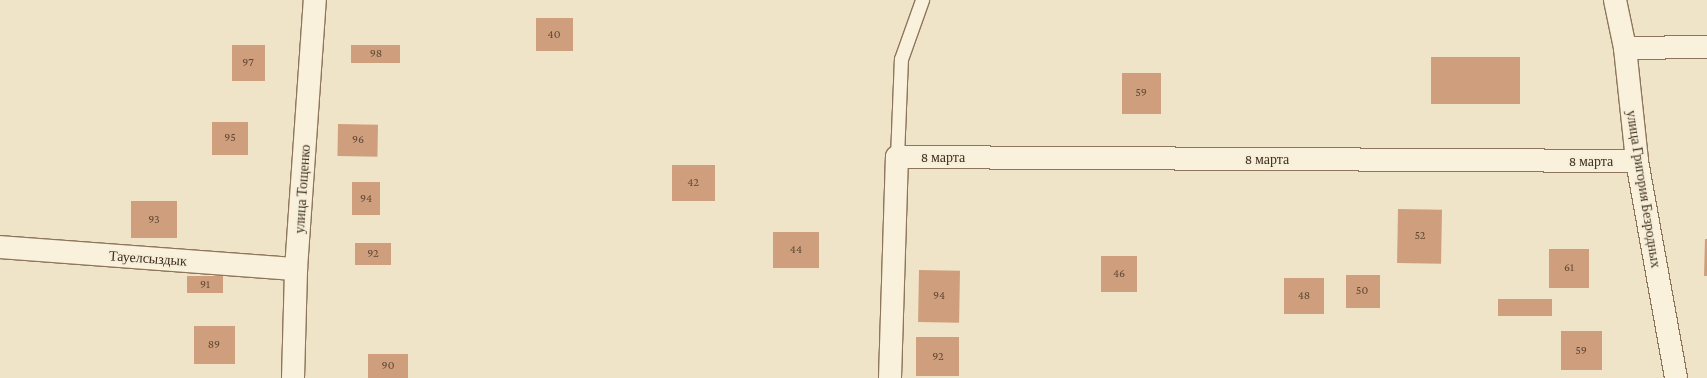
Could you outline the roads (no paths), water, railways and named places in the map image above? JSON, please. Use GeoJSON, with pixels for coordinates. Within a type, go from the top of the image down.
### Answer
{"type":"FeatureCollection","features":[{"type":"Feature","properties":{"kind":"street","name":"улица Тощенко"},"geometry":{"type":"LineString","coordinates":[[293,378],[296,269],[315,0]]}},
{"type":"Feature","properties":{"kind":"street","name":"улица Григория Безродных"},"geometry":{"type":"LineString","coordinates":[[1615,0],[1625,48],[1637,161],[1676,378]]}},
{"type":"Feature","properties":{"kind":"street"},"geometry":{"type":"LineString","coordinates":[[1625,48],[1707,47]]}},
{"type":"Feature","properties":{"kind":"street","name":"8 марта"},"geometry":{"type":"LineString","coordinates":[[897,157],[1637,161]]}},
{"type":"Feature","properties":{"kind":"street"},"geometry":{"type":"LineString","coordinates":[[890,378],[897,157]]}},
{"type":"Feature","properties":{"kind":"street","name":"Тауелсыздык"},"geometry":{"type":"LineString","coordinates":[[0,247],[296,269]]}},
{"type":"Feature","properties":{"kind":"lane"},"geometry":{"type":"LineString","coordinates":[[897,157],[901,59],[922,0]]}}]}
